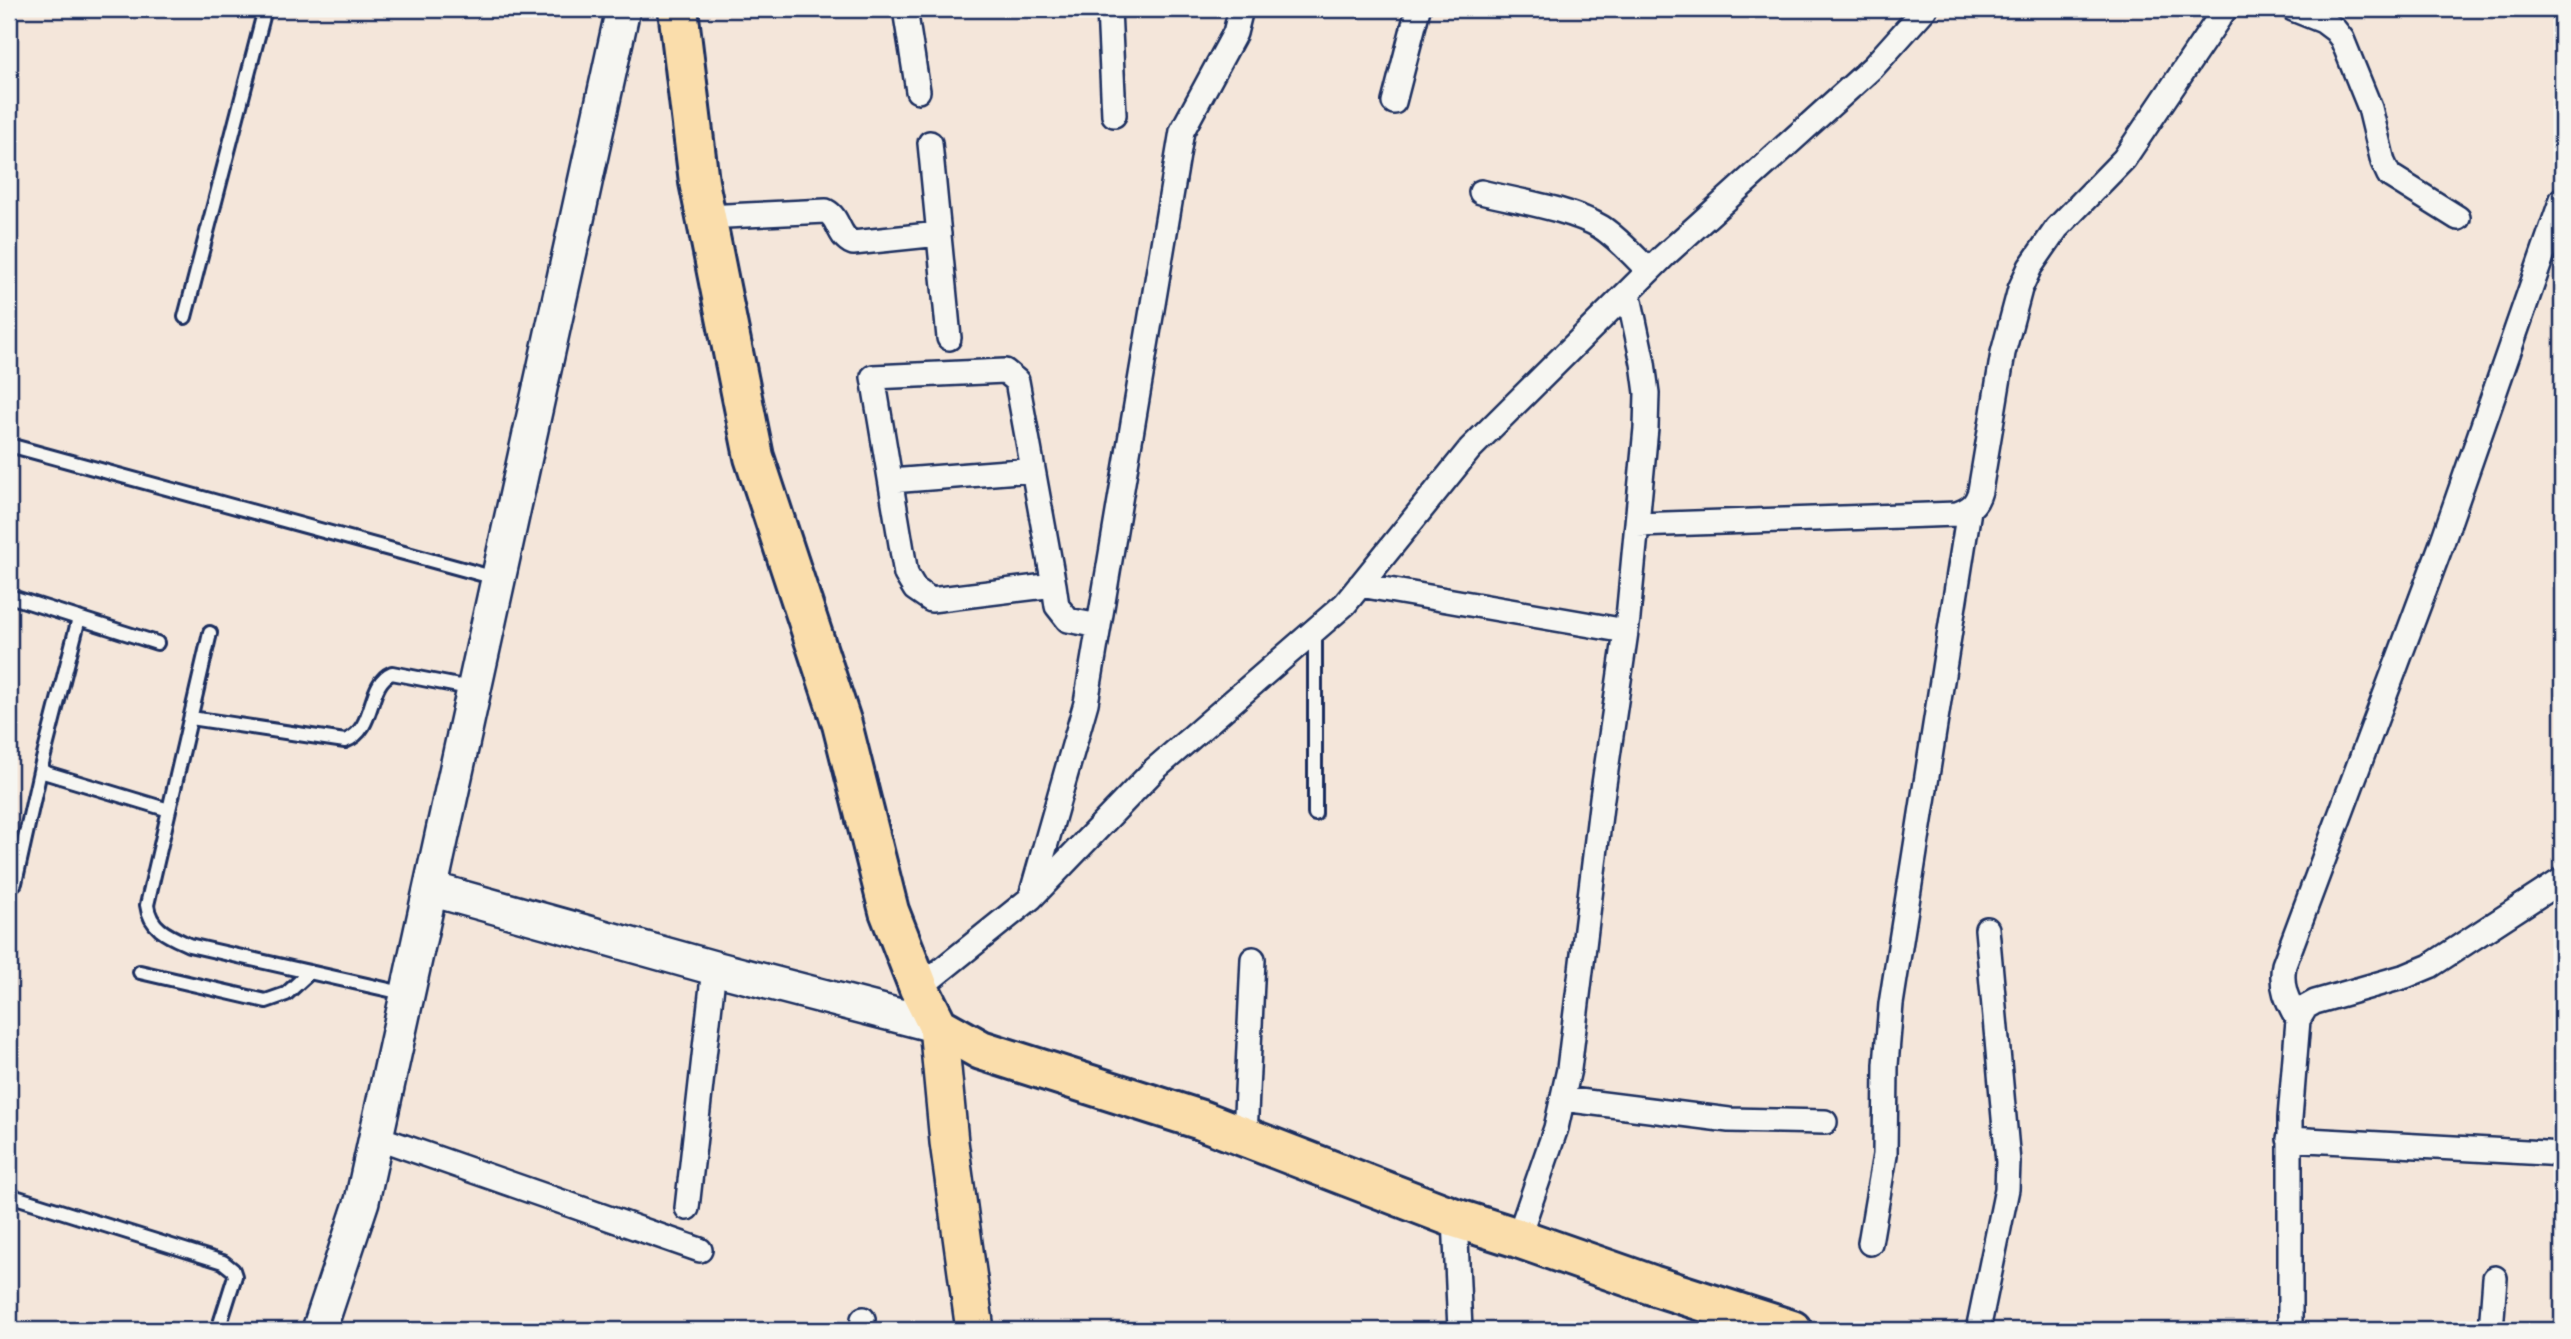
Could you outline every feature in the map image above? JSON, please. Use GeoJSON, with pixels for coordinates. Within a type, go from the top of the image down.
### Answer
{"type":"FeatureCollection","features":[{"type":"Feature","properties":{"kind":"highway"},"geometry":{"type":"LineString","coordinates":[[677,9],[699,182],[754,457],[842,724],[889,911],[919,988],[938,1026],[981,1050],[1201,1119],[1455,1218],[1792,1330]]}},
{"type":"Feature","properties":{"kind":"main road"},"geometry":{"type":"LineString","coordinates":[[327,1328],[362,1201],[623,9]]}},
{"type":"Feature","properties":{"kind":"main road"},"geometry":{"type":"LineString","coordinates":[[431,889],[714,968],[938,1026],[949,1142],[975,1330]]}},
{"type":"Feature","properties":{"kind":"street"},"geometry":{"type":"LineString","coordinates":[[905,9],[918,90]]}},
{"type":"Feature","properties":{"kind":"street"},"geometry":{"type":"LineString","coordinates":[[1109,9],[1114,115]]}},
{"type":"Feature","properties":{"kind":"street"},"geometry":{"type":"LineString","coordinates":[[1031,898],[1086,703],[1182,131],[1234,33],[1241,9]]}},
{"type":"Feature","properties":{"kind":"street"},"geometry":{"type":"LineString","coordinates":[[1394,102],[1418,9]]}},
{"type":"Feature","properties":{"kind":"street"},"geometry":{"type":"LineString","coordinates":[[919,988],[1031,898],[1155,769],[1345,604],[1470,449],[1649,271],[1873,67],[1925,9]]}},
{"type":"Feature","properties":{"kind":"street"},"geometry":{"type":"LineString","coordinates":[[1637,525],[1957,514],[1969,510],[1977,502],[1980,491],[2003,353],[2020,289],[2031,267],[2057,228],[2124,159],[2225,9]]}},
{"type":"Feature","properties":{"kind":"street"},"geometry":{"type":"LineString","coordinates":[[2293,9],[2323,22],[2342,39],[2370,108],[2383,162],[2389,175],[2458,218]]}},
{"type":"Feature","properties":{"kind":"street"},"geometry":{"type":"LineString","coordinates":[[930,143],[949,338]]}},
{"type":"Feature","properties":{"kind":"street"},"geometry":{"type":"LineString","coordinates":[[1481,192],[1580,217],[1619,241],[1649,271]]}},
{"type":"Feature","properties":{"kind":"street"},"geometry":{"type":"LineString","coordinates":[[2298,1020],[2283,989],[2281,979],[2284,965],[2438,555],[2562,199]]}},
{"type":"Feature","properties":{"kind":"street"},"geometry":{"type":"LineString","coordinates":[[706,217],[826,211],[835,218],[843,237],[853,243],[939,234]]}},
{"type":"Feature","properties":{"kind":"street"},"geometry":{"type":"LineString","coordinates":[[1518,1238],[1556,1129],[1569,1069],[1602,799],[1626,631],[1647,393],[1628,292]]}},
{"type":"Feature","properties":{"kind":"street"},"geometry":{"type":"LineString","coordinates":[[1054,585],[931,600],[915,589],[906,574],[873,377],[1005,371],[1017,381],[1054,585],[1057,606],[1068,620],[1099,626]]}},
{"type":"Feature","properties":{"kind":"street"},"geometry":{"type":"LineString","coordinates":[[891,481],[1033,470]]}},
{"type":"Feature","properties":{"kind":"street"},"geometry":{"type":"LineString","coordinates":[[1870,1243],[1885,1155],[1885,1065],[1891,1004],[1969,510]]}},
{"type":"Feature","properties":{"kind":"street"},"geometry":{"type":"LineString","coordinates":[[1360,585],[1626,631]]}},
{"type":"Feature","properties":{"kind":"street"},"geometry":{"type":"LineString","coordinates":[[2290,1330],[2289,1139],[2298,1020],[2306,1007],[2315,1002],[2406,976],[2430,966],[2562,880]]}},
{"type":"Feature","properties":{"kind":"street"},"geometry":{"type":"LineString","coordinates":[[1978,1330],[2007,1189],[2008,1162],[1987,929]]}},
{"type":"Feature","properties":{"kind":"street"},"geometry":{"type":"LineString","coordinates":[[1244,1136],[1253,959]]}},
{"type":"Feature","properties":{"kind":"street"},"geometry":{"type":"LineString","coordinates":[[687,1208],[714,968]]}},
{"type":"Feature","properties":{"kind":"street"},"geometry":{"type":"LineString","coordinates":[[1563,1099],[1729,1120],[1825,1122]]}},
{"type":"Feature","properties":{"kind":"street"},"geometry":{"type":"LineString","coordinates":[[376,1138],[700,1250]]}},
{"type":"Feature","properties":{"kind":"street"},"geometry":{"type":"LineString","coordinates":[[2289,1139],[2562,1154]]}},
{"type":"Feature","properties":{"kind":"street"},"geometry":{"type":"LineString","coordinates":[[1455,1218],[1460,1330]]}},
{"type":"Feature","properties":{"kind":"street"},"geometry":{"type":"LineString","coordinates":[[2491,1330],[2495,1278]]}},
{"type":"Feature","properties":{"kind":"lane"},"geometry":{"type":"LineString","coordinates":[[185,317],[265,9]]}},
{"type":"Feature","properties":{"kind":"lane"},"geometry":{"type":"LineString","coordinates":[[9,446],[499,579]]}},
{"type":"Feature","properties":{"kind":"lane"},"geometry":{"type":"LineString","coordinates":[[9,596],[157,643]]}},
{"type":"Feature","properties":{"kind":"lane"},"geometry":{"type":"LineString","coordinates":[[15,883],[79,618]]}},
{"type":"Feature","properties":{"kind":"lane"},"geometry":{"type":"LineString","coordinates":[[1315,629],[1315,814]]}},
{"type":"Feature","properties":{"kind":"lane"},"geometry":{"type":"LineString","coordinates":[[210,633],[147,905],[148,916],[154,925],[167,935],[189,945],[408,994]]}},
{"type":"Feature","properties":{"kind":"lane"},"geometry":{"type":"LineString","coordinates":[[191,718],[345,741],[354,738],[362,730],[385,677],[392,673],[475,689]]}},
{"type":"Feature","properties":{"kind":"lane"},"geometry":{"type":"LineString","coordinates":[[40,771],[169,810]]}},
{"type":"Feature","properties":{"kind":"lane"},"geometry":{"type":"LineString","coordinates":[[140,972],[266,1001],[286,994],[310,972]]}},
{"type":"Feature","properties":{"kind":"lane"},"geometry":{"type":"LineString","coordinates":[[9,1195],[223,1262],[233,1270],[235,1276],[218,1330]]}}]}
